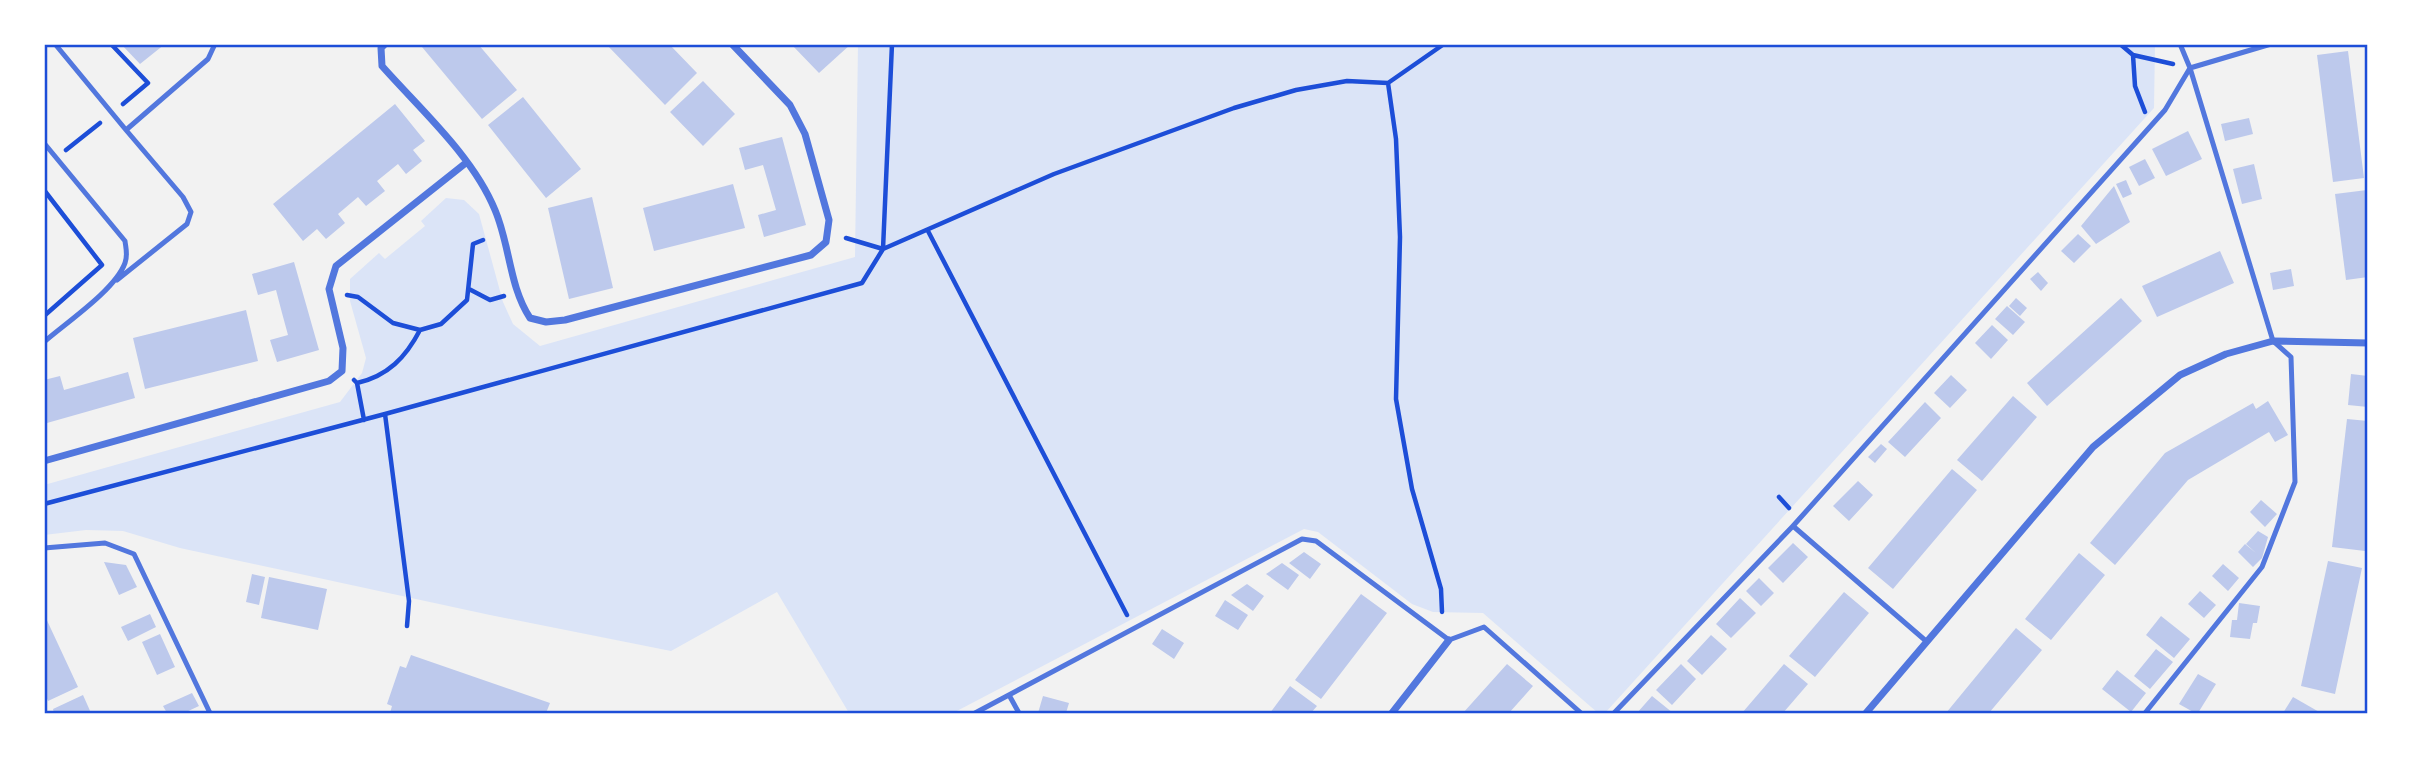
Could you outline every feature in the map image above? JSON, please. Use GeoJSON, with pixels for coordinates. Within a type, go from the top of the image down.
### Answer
{"type":"FeatureCollection","features":[{"type":"Feature","properties":{"kind":"street"},"geometry":{"type":"LineString","coordinates":[[385,44],[381,48],[382,66],[467,162],[496,210],[520,304],[530,318],[546,322],[565,320],[811,255],[826,242],[829,219],[805,134],[790,105],[732,44]]}},
{"type":"Feature","properties":{"kind":"street"},"geometry":{"type":"LineString","coordinates":[[44,461],[329,381],[342,371],[343,348],[329,289],[335,266],[467,162]]}},
{"type":"Feature","properties":{"kind":"street"},"geometry":{"type":"LineString","coordinates":[[1866,713],[2093,447],[2180,375],[2226,354],[2273,341],[2368,343]]}},
{"type":"Feature","properties":{"kind":"street"},"geometry":{"type":"LineString","coordinates":[[1392,713],[1449,640]]}},
{"type":"Feature","properties":{"kind":"lane"},"geometry":{"type":"LineString","coordinates":[[44,342],[187,224],[191,212],[183,197],[55,44]]}},
{"type":"Feature","properties":{"kind":"lane"},"geometry":{"type":"LineString","coordinates":[[126,130],[208,59],[215,44]]}},
{"type":"Feature","properties":{"kind":"lane"},"geometry":{"type":"LineString","coordinates":[[2146,713],[2262,566],[2295,482],[2291,357],[2273,341],[2190,68],[2180,44]]}},
{"type":"Feature","properties":{"kind":"lane"},"geometry":{"type":"LineString","coordinates":[[1614,713],[1793,526],[2165,110],[2190,68],[2272,44]]}},
{"type":"Feature","properties":{"kind":"lane"},"geometry":{"type":"LineString","coordinates":[[44,143],[125,241],[126,261],[115,281]]}},
{"type":"Feature","properties":{"kind":"lane"},"geometry":{"type":"LineString","coordinates":[[1793,526],[1926,641]]}},
{"type":"Feature","properties":{"kind":"lane"},"geometry":{"type":"LineString","coordinates":[[975,713],[1302,539],[1316,541],[1449,640],[1484,627],[1581,713]]}},
{"type":"Feature","properties":{"kind":"lane"},"geometry":{"type":"LineString","coordinates":[[44,548],[105,543],[134,554],[210,713]]}},
{"type":"Feature","properties":{"kind":"lane"},"geometry":{"type":"LineString","coordinates":[[1009,695],[1019,713]]}},
{"type":"Feature","properties":{"kind":"path"},"geometry":{"type":"LineString","coordinates":[[44,504],[862,283],[883,249],[892,44]]}},
{"type":"Feature","properties":{"kind":"path"},"geometry":{"type":"LineString","coordinates":[[846,238],[883,249],[1054,174],[1234,108],[1296,90],[1347,81],[1388,83],[1444,44]]}},
{"type":"Feature","properties":{"kind":"path"},"geometry":{"type":"LineString","coordinates":[[2120,44],[2133,55],[2190,68]]}},
{"type":"Feature","properties":{"kind":"path"},"geometry":{"type":"LineString","coordinates":[[2133,55],[2138,97],[2147,116],[2155,121]]}},
{"type":"Feature","properties":{"kind":"path"},"geometry":{"type":"LineString","coordinates":[[1388,83],[1396,139],[1400,237],[1395,399],[1412,489],[1441,589],[1441,612]]}},
{"type":"Feature","properties":{"kind":"path"},"geometry":{"type":"LineString","coordinates":[[44,190],[102,265],[44,316]]}},
{"type":"Feature","properties":{"kind":"path"},"geometry":{"type":"LineString","coordinates":[[928,231],[1134,628]]}},
{"type":"Feature","properties":{"kind":"path"},"geometry":{"type":"LineString","coordinates":[[347,295],[358,297],[393,323],[421,330],[441,324],[467,300],[473,244],[483,240]]}},
{"type":"Feature","properties":{"kind":"path"},"geometry":{"type":"LineString","coordinates":[[469,289],[490,300],[505,296]]}},
{"type":"Feature","properties":{"kind":"path"},"geometry":{"type":"LineString","coordinates":[[357,383],[389,369],[408,352],[421,330]]}},
{"type":"Feature","properties":{"kind":"path"},"geometry":{"type":"LineString","coordinates":[[342,371],[357,383],[364,419]]}},
{"type":"Feature","properties":{"kind":"path"},"geometry":{"type":"LineString","coordinates":[[385,414],[409,601],[407,626]]}},
{"type":"Feature","properties":{"kind":"shaded area"},"geometry":{"type":"Polygon","coordinates":[[[858,44],[2155,44],[2154,108],[1605,713],[1598,713],[1483,613],[1433,612],[1412,604],[1318,532],[1304,529],[953,713],[849,713],[777,592],[671,651],[180,548],[123,531],[86,530],[44,535],[44,485],[340,402],[362,373],[366,358],[350,301],[350,279],[379,253],[385,259],[425,226],[421,221],[446,198],[464,200],[479,214],[503,302],[513,324],[540,346],[855,257],[858,44]]]}},
{"type":"Feature","properties":{"kind":"building"},"geometry":{"type":"Polygon","coordinates":[[[121,44],[165,44],[140,64],[121,44]]]}},
{"type":"Feature","properties":{"kind":"building"},"geometry":{"type":"Polygon","coordinates":[[[426,44],[478,44],[517,90],[482,119],[422,47],[426,44]]]}},
{"type":"Feature","properties":{"kind":"building"},"geometry":{"type":"Polygon","coordinates":[[[606,44],[669,44],[697,73],[665,105],[606,44]]]}},
{"type":"Feature","properties":{"kind":"building"},"geometry":{"type":"Polygon","coordinates":[[[791,44],[851,44],[819,73],[791,44]]]}},
{"type":"Feature","properties":{"kind":"building"},"geometry":{"type":"Polygon","coordinates":[[[2348,51],[2364,178],[2333,182],[2317,55],[2348,51]]]}},
{"type":"Feature","properties":{"kind":"building"},"geometry":{"type":"Polygon","coordinates":[[[703,81],[735,114],[703,146],[670,112],[703,81]]]}},
{"type":"Feature","properties":{"kind":"building"},"geometry":{"type":"Polygon","coordinates":[[[523,97],[581,169],[546,198],[488,125],[523,97]]]}},
{"type":"Feature","properties":{"kind":"building"},"geometry":{"type":"Polygon","coordinates":[[[395,104],[425,141],[413,150],[422,161],[406,174],[398,164],[377,181],[385,191],[366,206],[358,197],[338,214],[345,223],[326,239],[317,229],[303,241],[273,204],[395,104]]]}},
{"type":"Feature","properties":{"kind":"building"},"geometry":{"type":"Polygon","coordinates":[[[2249,118],[2253,134],[2225,141],[2221,124],[2249,118]]]}},
{"type":"Feature","properties":{"kind":"building"},"geometry":{"type":"Polygon","coordinates":[[[2188,131],[2202,159],[2166,176],[2152,149],[2188,131]]]}},
{"type":"Feature","properties":{"kind":"building"},"geometry":{"type":"Polygon","coordinates":[[[782,137],[806,225],[764,237],[758,215],[776,210],[763,165],[745,170],[739,148],[782,137]]]}},
{"type":"Feature","properties":{"kind":"building"},"geometry":{"type":"Polygon","coordinates":[[[2145,159],[2155,178],[2139,186],[2129,167],[2145,159]]]}},
{"type":"Feature","properties":{"kind":"building"},"geometry":{"type":"Polygon","coordinates":[[[2254,164],[2262,199],[2242,204],[2233,169],[2254,164]]]}},
{"type":"Feature","properties":{"kind":"building"},"geometry":{"type":"Polygon","coordinates":[[[2126,180],[2132,194],[2123,198],[2116,184],[2126,180]]]}},
{"type":"Feature","properties":{"kind":"building"},"geometry":{"type":"Polygon","coordinates":[[[733,184],[745,228],[654,251],[643,208],[733,184]]]}},
{"type":"Feature","properties":{"kind":"building"},"geometry":{"type":"Polygon","coordinates":[[[2114,186],[2130,222],[2096,244],[2081,226],[2114,186]]]}},
{"type":"Feature","properties":{"kind":"building"},"geometry":{"type":"Polygon","coordinates":[[[2367,190],[2368,277],[2346,280],[2335,194],[2367,190]]]}},
{"type":"Feature","properties":{"kind":"building"},"geometry":{"type":"Polygon","coordinates":[[[592,197],[613,288],[569,299],[548,208],[592,197]]]}},
{"type":"Feature","properties":{"kind":"building"},"geometry":{"type":"Polygon","coordinates":[[[2078,234],[2091,246],[2074,263],[2061,251],[2078,234]]]}},
{"type":"Feature","properties":{"kind":"building"},"geometry":{"type":"Polygon","coordinates":[[[2220,251],[2234,283],[2157,317],[2142,286],[2220,251]]]}},
{"type":"Feature","properties":{"kind":"building"},"geometry":{"type":"Polygon","coordinates":[[[294,262],[319,350],[277,362],[270,340],[288,335],[276,290],[258,295],[252,274],[294,262]]]}},
{"type":"Feature","properties":{"kind":"building"},"geometry":{"type":"Polygon","coordinates":[[[2291,269],[2294,286],[2273,290],[2270,273],[2291,269]]]}},
{"type":"Feature","properties":{"kind":"building"},"geometry":{"type":"Polygon","coordinates":[[[2038,272],[2048,283],[2041,291],[2030,279],[2038,272]]]}},
{"type":"Feature","properties":{"kind":"building"},"geometry":{"type":"Polygon","coordinates":[[[2016,298],[2027,308],[2020,316],[2009,306],[2016,298]]]}},
{"type":"Feature","properties":{"kind":"building"},"geometry":{"type":"Polygon","coordinates":[[[2121,298],[2142,321],[2047,406],[2027,383],[2121,298]]]}},
{"type":"Feature","properties":{"kind":"building"},"geometry":{"type":"Polygon","coordinates":[[[2007,306],[2025,322],[2013,335],[1995,319],[2007,306]]]}},
{"type":"Feature","properties":{"kind":"building"},"geometry":{"type":"Polygon","coordinates":[[[246,310],[258,361],[145,389],[133,338],[246,310]]]}},
{"type":"Feature","properties":{"kind":"building"},"geometry":{"type":"Polygon","coordinates":[[[1992,325],[2008,340],[1991,359],[1975,343],[1992,325]]]}},
{"type":"Feature","properties":{"kind":"building"},"geometry":{"type":"Polygon","coordinates":[[[128,372],[135,398],[47,423],[44,412],[44,380],[60,376],[64,390],[128,372]]]}},
{"type":"Feature","properties":{"kind":"building"},"geometry":{"type":"Polygon","coordinates":[[[2351,374],[2368,376],[2368,407],[2348,405],[2351,374]]]}},
{"type":"Feature","properties":{"kind":"building"},"geometry":{"type":"Polygon","coordinates":[[[1951,375],[1967,390],[1950,408],[1934,393],[1951,375]]]}},
{"type":"Feature","properties":{"kind":"building"},"geometry":{"type":"Polygon","coordinates":[[[2013,396],[2037,417],[1982,481],[1957,460],[2013,396]]]}},
{"type":"Feature","properties":{"kind":"building"},"geometry":{"type":"Polygon","coordinates":[[[2268,401],[2288,435],[2275,442],[2269,432],[2188,480],[2115,565],[2090,543],[2165,453],[2253,403],[2256,409],[2268,401]]]}},
{"type":"Feature","properties":{"kind":"building"},"geometry":{"type":"Polygon","coordinates":[[[1925,402],[1941,418],[1905,457],[1888,442],[1925,402]]]}},
{"type":"Feature","properties":{"kind":"building"},"geometry":{"type":"Polygon","coordinates":[[[2347,419],[2368,421],[2368,524],[2365,551],[2332,547],[2347,419]]]}},
{"type":"Feature","properties":{"kind":"building"},"geometry":{"type":"Polygon","coordinates":[[[1881,444],[1887,449],[1875,463],[1868,457],[1881,444]]]}},
{"type":"Feature","properties":{"kind":"building"},"geometry":{"type":"Polygon","coordinates":[[[1952,469],[1977,490],[1893,589],[1868,568],[1952,469]]]}},
{"type":"Feature","properties":{"kind":"building"},"geometry":{"type":"Polygon","coordinates":[[[1858,481],[1873,495],[1849,521],[1833,506],[1858,481]]]}},
{"type":"Feature","properties":{"kind":"building"},"geometry":{"type":"Polygon","coordinates":[[[2261,500],[2277,514],[2265,527],[2250,512],[2261,500]]]}},
{"type":"Feature","properties":{"kind":"building"},"geometry":{"type":"Polygon","coordinates":[[[2258,531],[2268,537],[2262,558],[2253,567],[2238,552],[2245,544],[2256,553],[2246,544],[2258,531]]]}},
{"type":"Feature","properties":{"kind":"building"},"geometry":{"type":"Polygon","coordinates":[[[1793,543],[1808,557],[1783,583],[1768,568],[1793,543]]]}},
{"type":"Feature","properties":{"kind":"building"},"geometry":{"type":"Polygon","coordinates":[[[1304,552],[1321,564],[1310,579],[1289,563],[1304,552]]]}},
{"type":"Feature","properties":{"kind":"building"},"geometry":{"type":"Polygon","coordinates":[[[2079,553],[2105,575],[2051,640],[2025,619],[2079,553]]]}},
{"type":"Feature","properties":{"kind":"building"},"geometry":{"type":"Polygon","coordinates":[[[2328,561],[2362,568],[2335,694],[2301,686],[2328,561]]]}},
{"type":"Feature","properties":{"kind":"building"},"geometry":{"type":"Polygon","coordinates":[[[104,562],[126,565],[137,587],[119,595],[104,562]]]}},
{"type":"Feature","properties":{"kind":"building"},"geometry":{"type":"Polygon","coordinates":[[[1282,563],[1299,575],[1288,590],[1266,574],[1282,563]]]}},
{"type":"Feature","properties":{"kind":"building"},"geometry":{"type":"Polygon","coordinates":[[[2223,564],[2239,578],[2228,591],[2212,576],[2223,564]]]}},
{"type":"Feature","properties":{"kind":"building"},"geometry":{"type":"Polygon","coordinates":[[[252,574],[265,577],[259,605],[246,602],[252,574]]]}},
{"type":"Feature","properties":{"kind":"building"},"geometry":{"type":"Polygon","coordinates":[[[269,577],[327,589],[318,630],[261,618],[269,577]]]}},
{"type":"Feature","properties":{"kind":"building"},"geometry":{"type":"Polygon","coordinates":[[[1759,578],[1774,593],[1761,606],[1746,591],[1759,578]]]}},
{"type":"Feature","properties":{"kind":"building"},"geometry":{"type":"Polygon","coordinates":[[[1247,584],[1264,596],[1253,611],[1231,595],[1247,584]]]}},
{"type":"Feature","properties":{"kind":"building"},"geometry":{"type":"Polygon","coordinates":[[[2200,591],[2216,605],[2204,618],[2188,604],[2200,591]]]}},
{"type":"Feature","properties":{"kind":"building"},"geometry":{"type":"Polygon","coordinates":[[[1844,592],[1869,613],[1815,677],[1789,656],[1844,592]]]}},
{"type":"Feature","properties":{"kind":"building"},"geometry":{"type":"Polygon","coordinates":[[[1361,594],[1387,613],[1321,699],[1295,680],[1361,594]]]}},
{"type":"Feature","properties":{"kind":"building"},"geometry":{"type":"Polygon","coordinates":[[[1740,598],[1756,613],[1731,638],[1716,624],[1740,598]]]}},
{"type":"Feature","properties":{"kind":"building"},"geometry":{"type":"Polygon","coordinates":[[[1225,600],[1248,615],[1238,630],[1215,616],[1225,600]]]}},
{"type":"Feature","properties":{"kind":"building"},"geometry":{"type":"Polygon","coordinates":[[[2239,603],[2260,606],[2250,639],[2230,637],[2232,620],[2237,620],[2239,603]]]}},
{"type":"Feature","properties":{"kind":"building"},"geometry":{"type":"Polygon","coordinates":[[[44,614],[78,687],[48,701],[44,692],[44,614]]]}},
{"type":"Feature","properties":{"kind":"building"},"geometry":{"type":"Polygon","coordinates":[[[150,614],[156,627],[128,641],[121,627],[150,614]]]}},
{"type":"Feature","properties":{"kind":"building"},"geometry":{"type":"Polygon","coordinates":[[[2161,616],[2190,639],[2174,658],[2146,635],[2161,616]]]}},
{"type":"Feature","properties":{"kind":"building"},"geometry":{"type":"Polygon","coordinates":[[[2016,628],[2042,650],[1989,713],[1946,713],[2016,628]]]}},
{"type":"Feature","properties":{"kind":"building"},"geometry":{"type":"Polygon","coordinates":[[[1162,629],[1184,643],[1174,659],[1152,644],[1162,629]]]}},
{"type":"Feature","properties":{"kind":"building"},"geometry":{"type":"Polygon","coordinates":[[[160,634],[175,667],[157,675],[142,642],[160,634]]]}},
{"type":"Feature","properties":{"kind":"building"},"geometry":{"type":"Polygon","coordinates":[[[1711,635],[1727,649],[1702,675],[1687,661],[1711,635]]]}},
{"type":"Feature","properties":{"kind":"building"},"geometry":{"type":"Polygon","coordinates":[[[2156,649],[2173,662],[2150,689],[2134,676],[2156,649]]]}},
{"type":"Feature","properties":{"kind":"building"},"geometry":{"type":"Polygon","coordinates":[[[411,655],[550,703],[546,713],[390,713],[392,706],[387,704],[400,666],[406,668],[411,655]]]}},
{"type":"Feature","properties":{"kind":"building"},"geometry":{"type":"Polygon","coordinates":[[[1507,664],[1533,686],[1509,713],[1463,713],[1507,664]]]}},
{"type":"Feature","properties":{"kind":"building"},"geometry":{"type":"Polygon","coordinates":[[[1681,664],[1696,679],[1672,705],[1656,690],[1681,664]]]}},
{"type":"Feature","properties":{"kind":"building"},"geometry":{"type":"Polygon","coordinates":[[[1784,664],[1808,684],[1783,713],[1742,713],[1784,664]]]}},
{"type":"Feature","properties":{"kind":"building"},"geometry":{"type":"Polygon","coordinates":[[[2117,670],[2146,693],[2131,712],[2102,689],[2117,670]]]}},
{"type":"Feature","properties":{"kind":"building"},"geometry":{"type":"Polygon","coordinates":[[[2198,674],[2216,684],[2198,713],[2195,713],[2179,704],[2198,674]]]}},
{"type":"Feature","properties":{"kind":"building"},"geometry":{"type":"Polygon","coordinates":[[[1290,686],[1317,706],[1311,713],[1270,713],[1290,686]]]}},
{"type":"Feature","properties":{"kind":"building"},"geometry":{"type":"Polygon","coordinates":[[[192,693],[199,706],[184,713],[167,713],[163,706],[192,693]]]}},
{"type":"Feature","properties":{"kind":"building"},"geometry":{"type":"Polygon","coordinates":[[[83,695],[91,713],[54,713],[53,709],[83,695]]]}},
{"type":"Feature","properties":{"kind":"building"},"geometry":{"type":"Polygon","coordinates":[[[1043,696],[1069,703],[1066,713],[1038,713],[1043,696]]]}},
{"type":"Feature","properties":{"kind":"building"},"geometry":{"type":"Polygon","coordinates":[[[1652,696],[1673,713],[1637,713],[1652,696]]]}},
{"type":"Feature","properties":{"kind":"building"},"geometry":{"type":"Polygon","coordinates":[[[2293,697],[2321,713],[2283,713],[2293,697]]]}}]}
